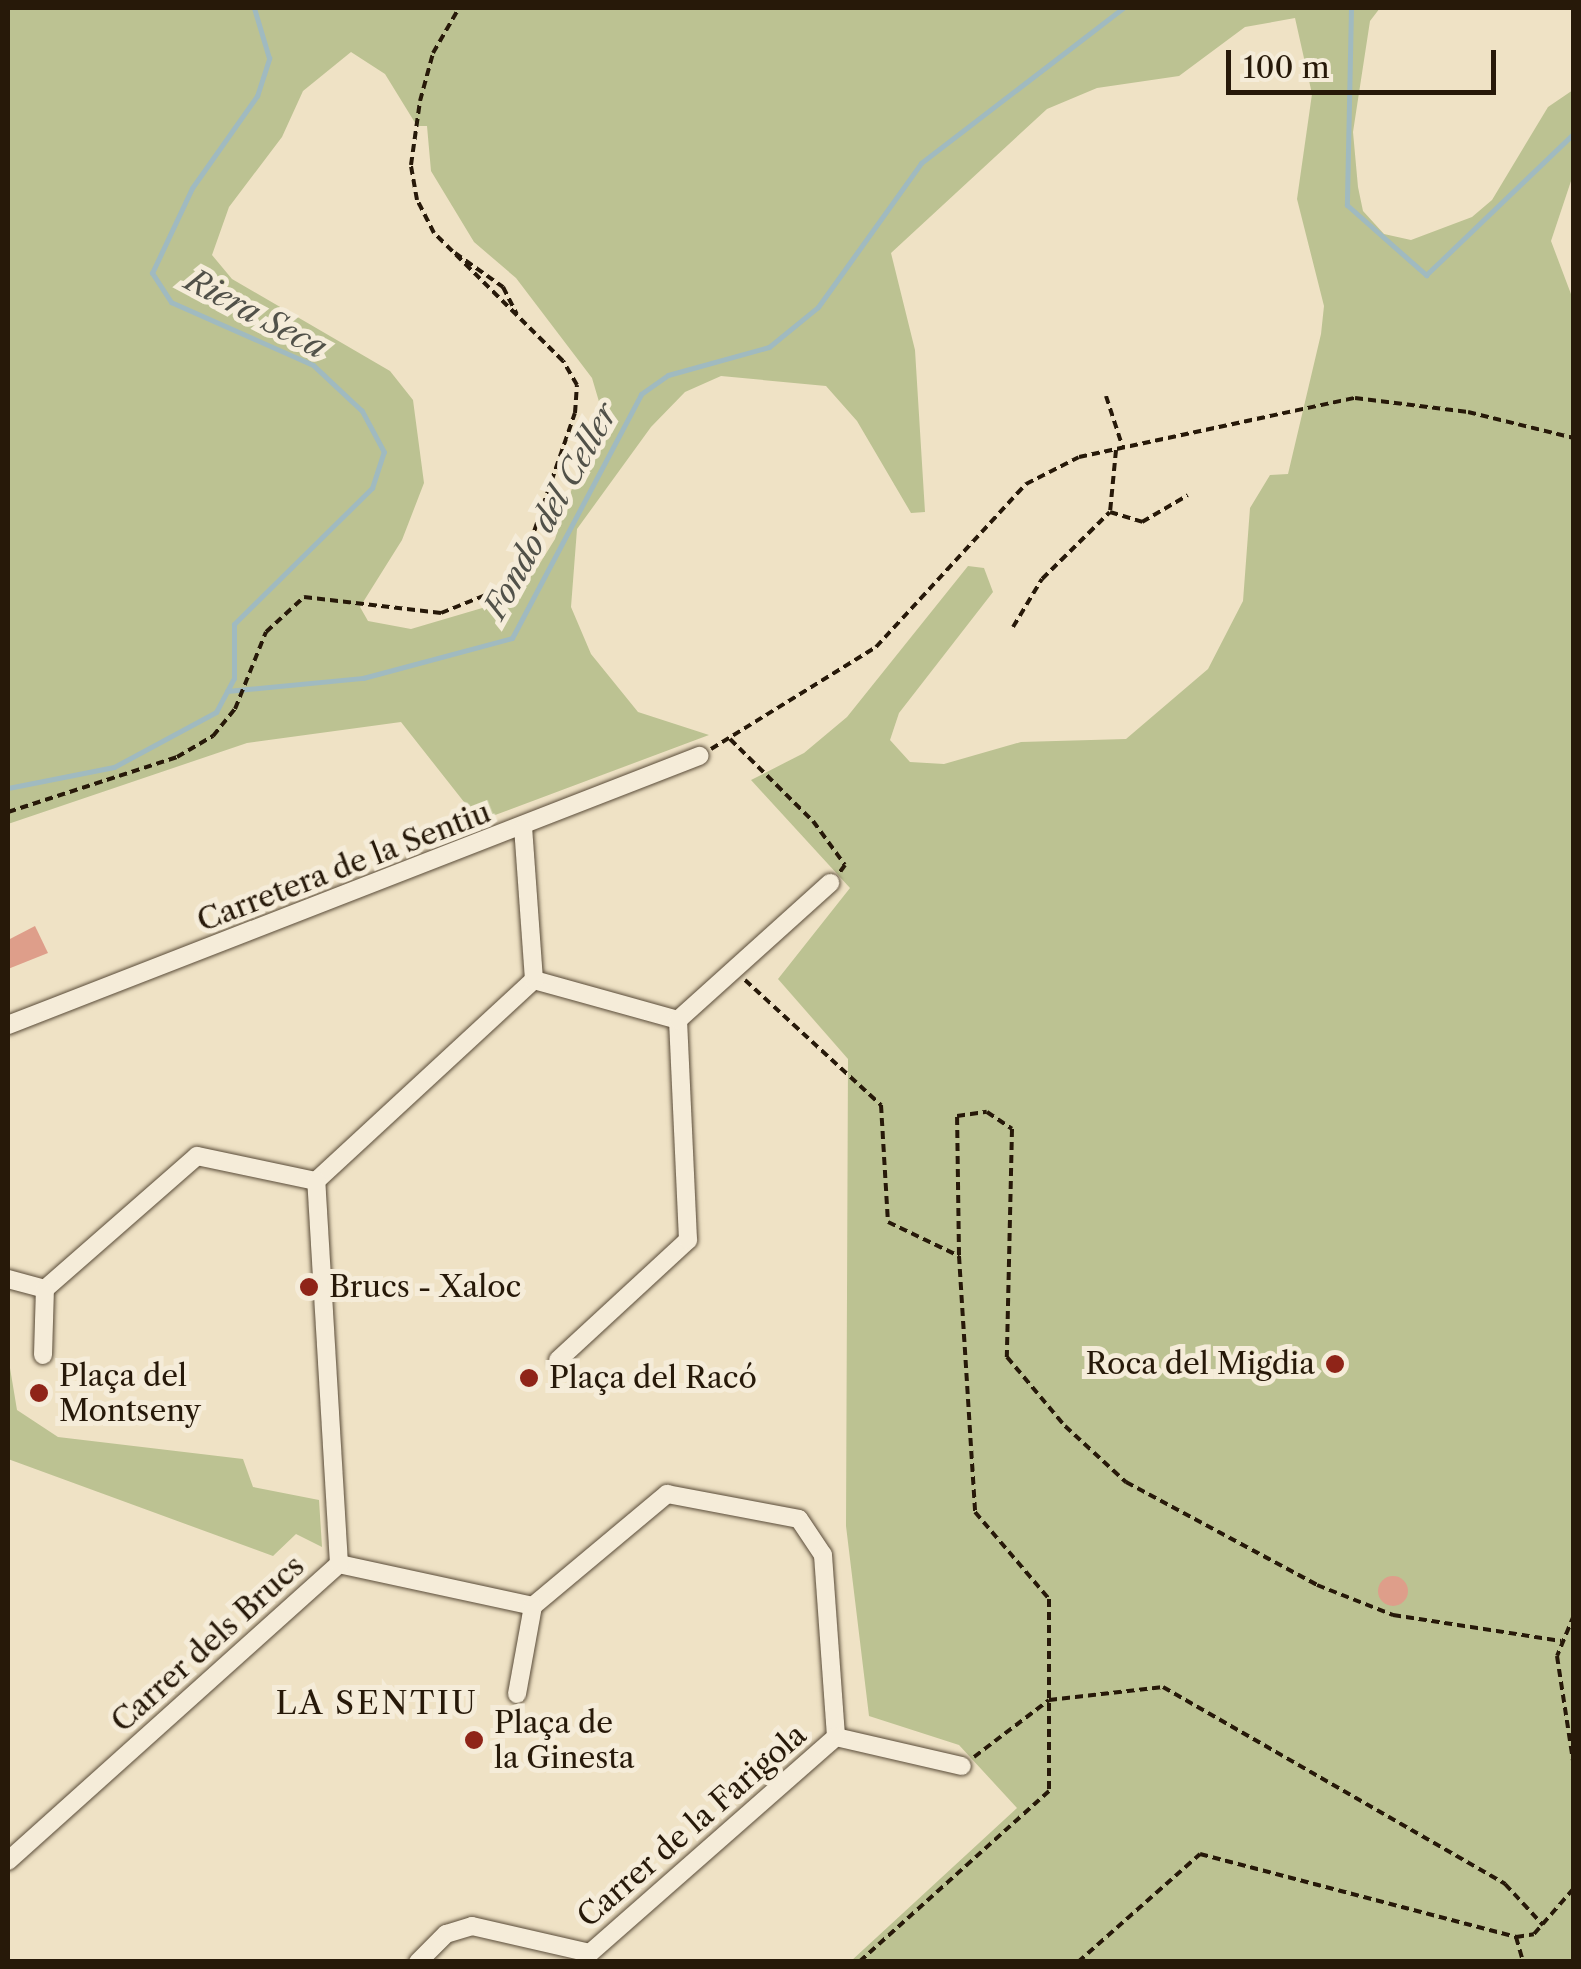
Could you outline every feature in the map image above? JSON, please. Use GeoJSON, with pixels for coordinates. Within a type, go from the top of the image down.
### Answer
{"type":"FeatureCollection","features":[{"type":"Feature","properties":{"kind":"street","name":"Carretera de la Sentiu"},"geometry":{"type":"LineString","coordinates":[[8,1024],[522,828],[699,756]]}},
{"type":"Feature","properties":{"kind":"street"},"geometry":{"type":"LineString","coordinates":[[522,828],[534,980]]}},
{"type":"Feature","properties":{"kind":"street"},"geometry":{"type":"LineString","coordinates":[[678,1020],[830,882]]}},
{"type":"Feature","properties":{"kind":"street"},"geometry":{"type":"LineString","coordinates":[[534,980],[678,1020]]}},
{"type":"Feature","properties":{"kind":"street"},"geometry":{"type":"LineString","coordinates":[[43,1355],[46,1288],[197,1156],[316,1180],[534,980]]}},
{"type":"Feature","properties":{"kind":"street"},"geometry":{"type":"LineString","coordinates":[[558,1360],[688,1240],[678,1020]]}},
{"type":"Feature","properties":{"kind":"street","name":"Carrer dels Brucs"},"geometry":{"type":"LineString","coordinates":[[8,1862],[338,1564],[316,1180]]}},
{"type":"Feature","properties":{"kind":"street"},"geometry":{"type":"LineString","coordinates":[[8,1279],[46,1288]]}},
{"type":"Feature","properties":{"kind":"street"},"geometry":{"type":"LineString","coordinates":[[517,1694],[533,1606],[667,1494],[800,1519],[823,1554],[836,1736],[962,1766]]}},
{"type":"Feature","properties":{"kind":"street"},"geometry":{"type":"LineString","coordinates":[[338,1564],[533,1606]]}},
{"type":"Feature","properties":{"kind":"street","name":"Carrer de la Farigola"},"geometry":{"type":"LineString","coordinates":[[418,1962],[446,1934],[472,1926],[590,1957],[836,1736]]}},
{"type":"Feature","properties":{"kind":"path"},"geometry":{"type":"LineString","coordinates":[[8,812],[178,756],[213,736],[235,709],[266,632],[304,598],[440,613],[508,586],[575,413],[577,385],[451,251],[417,200],[411,165],[433,54],[459,8]]}},
{"type":"Feature","properties":{"kind":"path"},"geometry":{"type":"LineString","coordinates":[[451,251],[492,275],[519,319]]}},
{"type":"Feature","properties":{"kind":"path"},"geometry":{"type":"LineString","coordinates":[[1106,396],[1123,448]]}},
{"type":"Feature","properties":{"kind":"path"},"geometry":{"type":"LineString","coordinates":[[699,756],[876,647],[1026,484],[1079,457],[1356,398],[1468,412],[1574,438]]}},
{"type":"Feature","properties":{"kind":"path"},"geometry":{"type":"LineString","coordinates":[[1012,627],[1042,579],[1110,512],[1116,450]]}},
{"type":"Feature","properties":{"kind":"path"},"geometry":{"type":"LineString","coordinates":[[1110,512],[1142,522],[1188,495]]}},
{"type":"Feature","properties":{"kind":"path"},"geometry":{"type":"LineString","coordinates":[[730,740],[814,821],[846,865],[830,882]]}},
{"type":"Feature","properties":{"kind":"path"},"geometry":{"type":"LineString","coordinates":[[734,970],[881,1105],[888,1222],[959,1256]]}},
{"type":"Feature","properties":{"kind":"path"},"geometry":{"type":"LineString","coordinates":[[859,1962],[1049,1791],[1049,1599],[975,1512],[959,1256],[956,1116],[987,1112],[1012,1129],[1007,1356],[1126,1482],[1318,1585],[1393,1615],[1561,1642]]}},
{"type":"Feature","properties":{"kind":"path"},"geometry":{"type":"LineString","coordinates":[[1574,1615],[1561,1642],[1574,1768]]}},
{"type":"Feature","properties":{"kind":"path"},"geometry":{"type":"LineString","coordinates":[[962,1766],[1049,1700],[1163,1687],[1505,1884],[1543,1925]]}},
{"type":"Feature","properties":{"kind":"path"},"geometry":{"type":"LineString","coordinates":[[1078,1962],[1200,1854],[1516,1937],[1543,1925],[1574,1888]]}},
{"type":"Feature","properties":{"kind":"path"},"geometry":{"type":"LineString","coordinates":[[1516,1937],[1523,1962]]}},
{"type":"Feature","properties":{"kind":"green space"},"geometry":{"type":"Polygon","coordinates":[[[8,8],[1380,8],[1370,21],[1353,132],[1358,187],[1363,211],[1384,234],[1411,240],[1472,217],[1492,200],[1548,107],[1573,90],[1573,175],[1551,241],[1574,302],[1573,1961],[851,1961],[1017,1808],[959,1745],[869,1716],[846,1526],[848,1059],[778,979],[850,888],[751,780],[804,753],[847,717],[968,566],[984,568],[993,592],[899,713],[890,740],[910,762],[944,764],[1021,742],[1126,739],[1208,669],[1243,601],[1250,508],[1270,475],[1288,474],[1321,334],[1324,306],[1297,199],[1312,94],[1295,18],[1245,27],[1179,76],[1097,88],[1047,109],[891,253],[915,350],[925,512],[911,513],[857,421],[826,386],[721,376],[685,392],[651,427],[577,529],[571,607],[591,654],[638,712],[709,735],[479,821],[401,722],[247,743],[8,824],[8,8]],[[351,52],[303,91],[282,137],[229,207],[212,255],[232,279],[390,371],[413,400],[424,483],[402,540],[360,607],[368,621],[411,629],[489,606],[537,568],[555,539],[600,405],[592,378],[516,278],[474,242],[431,171],[427,126],[417,126],[385,74],[351,52]]]}},
{"type":"Feature","properties":{"kind":"green space"},"geometry":{"type":"Polygon","coordinates":[[[8,1356],[17,1410],[58,1437],[243,1459],[253,1487],[319,1500],[322,1547],[296,1534],[273,1556],[8,1459],[8,1356]]]}},
{"type":"Feature","properties":{"kind":"building"},"geometry":{"type":"Polygon","coordinates":[[[35,926],[48,953],[8,969],[8,940],[35,926]]]}},
{"type":"Feature","properties":{"kind":"building"},"geometry":{"type":"Polygon","coordinates":[[[1393,1576],[1404,1580],[1408,1591],[1404,1602],[1393,1606],[1382,1602],[1378,1591],[1382,1580],[1393,1576]]]}},
{"type":"Feature","properties":{"kind":"waterway","name":"Riera Seca"},"geometry":{"type":"LineString","coordinates":[[8,788],[114,767],[216,712],[234,678],[234,624],[372,488],[384,452],[362,411],[313,365],[171,302],[152,273],[192,188],[257,96],[269,58],[254,8]]}},
{"type":"Feature","properties":{"kind":"waterway","name":"Fondo del Celler"},"geometry":{"type":"LineString","coordinates":[[227,691],[363,678],[512,638],[641,394],[668,375],[769,347],[818,307],[921,163],[1123,8]]}},
{"type":"Feature","properties":{"kind":"waterway","name":"Fondo del Celler"},"geometry":{"type":"LineString","coordinates":[[1351,8],[1347,205],[1426,275],[1574,133]]}},
{"type":"Feature","properties":{"kind":"place","name":"Brucs - Xaloc"},"geometry":{"type":"Point","coordinates":[309,1287]}},
{"type":"Feature","properties":{"kind":"place","name":"Roca del Migdia"},"geometry":{"type":"Point","coordinates":[1335,1364]}},
{"type":"Feature","properties":{"kind":"place","name":"Plaça del Racó"},"geometry":{"type":"Point","coordinates":[529,1378]}},
{"type":"Feature","properties":{"kind":"place","name":"Plaça del Montseny"},"geometry":{"type":"Point","coordinates":[39,1393]}},
{"type":"Feature","properties":{"kind":"place","name":"Plaça de la Ginesta"},"geometry":{"type":"Point","coordinates":[474,1740]}},
{"type":"Feature","properties":{"kind":"district","name":"LA SENTIU"},"geometry":{"type":"Point","coordinates":[377,1703]}}]}
